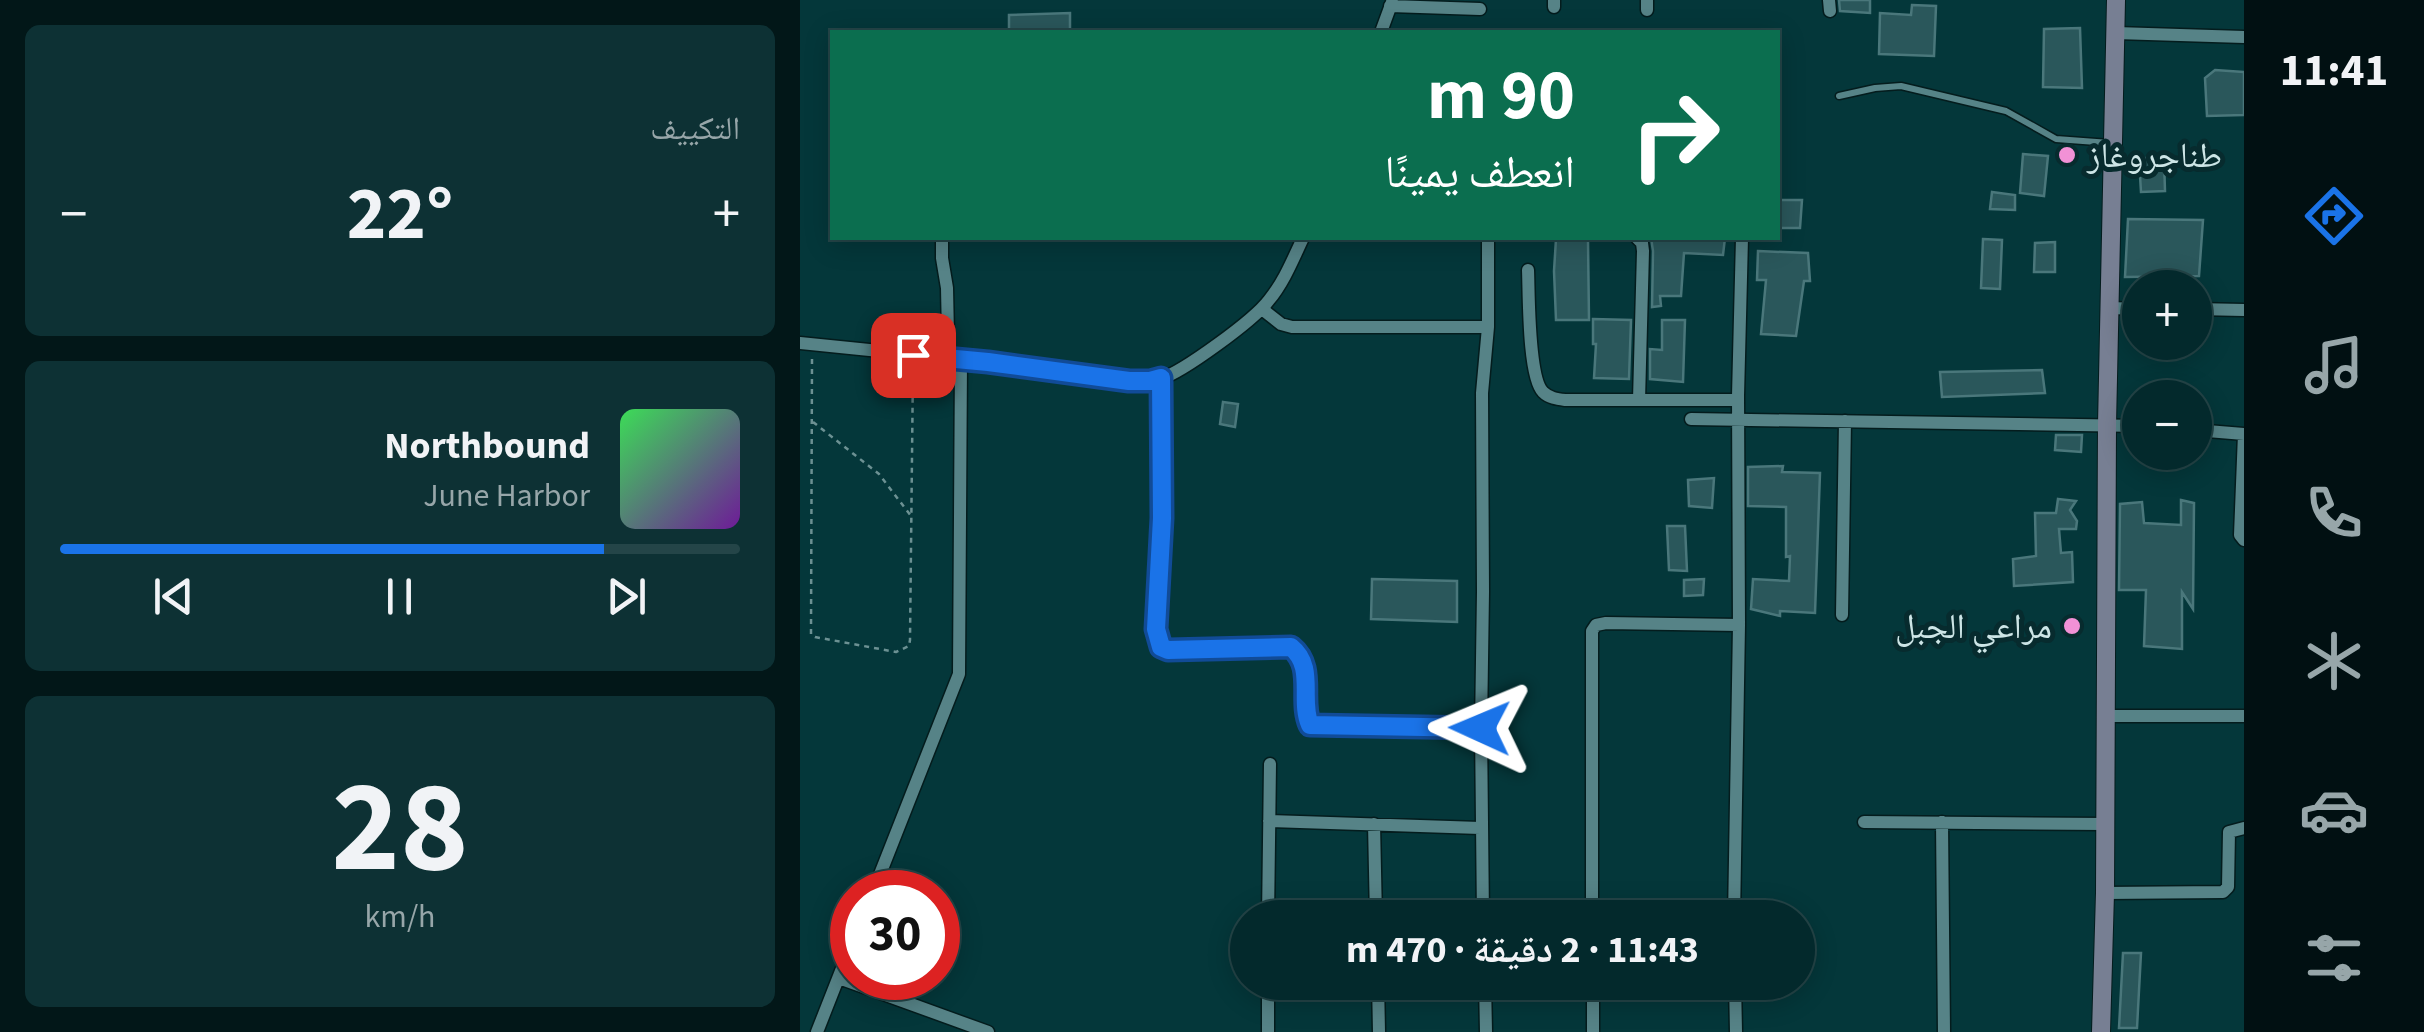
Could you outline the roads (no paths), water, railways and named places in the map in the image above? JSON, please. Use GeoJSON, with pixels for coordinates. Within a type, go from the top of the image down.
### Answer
{"type":"FeatureCollection","features":[{"type":"Feature","properties":{"kind":"street"},"geometry":{"type":"LineString","coordinates":[[2102,1032],[2107,425],[2116,0]]}},
{"type":"Feature","properties":{"kind":"street"},"geometry":{"type":"LineString","coordinates":[[1382,30],[1391,3],[1480,9]]}},
{"type":"Feature","properties":{"kind":"street"},"geometry":{"type":"LineString","coordinates":[[2116,33],[2244,38]]}},
{"type":"Feature","properties":{"kind":"street"},"geometry":{"type":"LineString","coordinates":[[942,240],[948,288],[946,358]]}},
{"type":"Feature","properties":{"kind":"street"},"geometry":{"type":"LineString","coordinates":[[806,344],[1150,381],[1176,372],[1262,309],[1278,288],[1302,240]]}},
{"type":"Feature","properties":{"kind":"street"},"geometry":{"type":"LineString","coordinates":[[1482,900],[1482,393],[1488,327],[1488,240]]}},
{"type":"Feature","properties":{"kind":"street"},"geometry":{"type":"LineString","coordinates":[[1639,400],[1643,251],[1640,240]]}},
{"type":"Feature","properties":{"kind":"street"},"geometry":{"type":"LineString","coordinates":[[1734,900],[1742,240]]}},
{"type":"Feature","properties":{"kind":"street"},"geometry":{"type":"LineString","coordinates":[[1528,270],[1532,350],[1538,386],[1544,394],[1566,400],[1738,400]]}},
{"type":"Feature","properties":{"kind":"street"},"geometry":{"type":"LineString","coordinates":[[2110,308],[2122,308]]}},
{"type":"Feature","properties":{"kind":"street"},"geometry":{"type":"LineString","coordinates":[[1262,309],[1281,324],[1292,327],[1488,327]]}},
{"type":"Feature","properties":{"kind":"street"},"geometry":{"type":"LineString","coordinates":[[2212,309],[2244,310]]}},
{"type":"Feature","properties":{"kind":"street"},"geometry":{"type":"LineString","coordinates":[[881,870],[959,674],[960,360]]}},
{"type":"Feature","properties":{"kind":"street"},"geometry":{"type":"LineString","coordinates":[[1161,378],[1162,518],[1156,629],[1161,647],[1291,647],[1304,663],[1310,725],[1480,728]]}},
{"type":"Feature","properties":{"kind":"street"},"geometry":{"type":"LineString","coordinates":[[1691,420],[2122,425]]}},
{"type":"Feature","properties":{"kind":"street"},"geometry":{"type":"LineString","coordinates":[[1842,614],[1845,421]]}},
{"type":"Feature","properties":{"kind":"street"},"geometry":{"type":"LineString","coordinates":[[2212,431],[2244,434],[2240,535],[2244,540]]}},
{"type":"Feature","properties":{"kind":"street"},"geometry":{"type":"LineString","coordinates":[[1592,900],[1592,631],[1596,625],[1606,623],[1740,625]]}},
{"type":"Feature","properties":{"kind":"street"},"geometry":{"type":"LineString","coordinates":[[2106,716],[2244,716]]}},
{"type":"Feature","properties":{"kind":"street"},"geometry":{"type":"LineString","coordinates":[[1268,900],[1270,764]]}},
{"type":"Feature","properties":{"kind":"street"},"geometry":{"type":"LineString","coordinates":[[1269,821],[1480,828]]}},
{"type":"Feature","properties":{"kind":"street"},"geometry":{"type":"LineString","coordinates":[[1864,822],[2104,824]]}},
{"type":"Feature","properties":{"kind":"street"},"geometry":{"type":"LineString","coordinates":[[1942,822],[1944,1032]]}},
{"type":"Feature","properties":{"kind":"street"},"geometry":{"type":"LineString","coordinates":[[1374,824],[1376,900]]}},
{"type":"Feature","properties":{"kind":"street"},"geometry":{"type":"LineString","coordinates":[[2105,894],[2223,892],[2228,886],[2228,832],[2244,828]]}},
{"type":"Feature","properties":{"kind":"street"},"geometry":{"type":"LineString","coordinates":[[817,1032],[830,999]]}},
{"type":"Feature","properties":{"kind":"street"},"geometry":{"type":"LineString","coordinates":[[899,1000],[988,1032]]}},
{"type":"Feature","properties":{"kind":"street"},"geometry":{"type":"LineString","coordinates":[[1268,1000],[1268,1032]]}},
{"type":"Feature","properties":{"kind":"street"},"geometry":{"type":"LineString","coordinates":[[1378,1000],[1379,1032]]}},
{"type":"Feature","properties":{"kind":"street"},"geometry":{"type":"LineString","coordinates":[[1485,1000],[1486,1032]]}},
{"type":"Feature","properties":{"kind":"street"},"geometry":{"type":"LineString","coordinates":[[1592,1000],[1593,1032]]}},
{"type":"Feature","properties":{"kind":"street"},"geometry":{"type":"LineString","coordinates":[[1735,1000],[1736,1032]]}},
{"type":"Feature","properties":{"kind":"street"},"geometry":{"type":"LineString","coordinates":[[941,1032],[947,1017]]}},
{"type":"Feature","properties":{"kind":"lane"},"geometry":{"type":"LineString","coordinates":[[1839,96],[1901,86],[2006,111],[2056,138],[2112,143]]}},
{"type":"Feature","properties":{"kind":"place","name":"طناجروغاز"},"geometry":{"type":"Point","coordinates":[2067,155]}},
{"type":"Feature","properties":{"kind":"place","name":"مراعي الجبل"},"geometry":{"type":"Point","coordinates":[2072,626]}}]}
